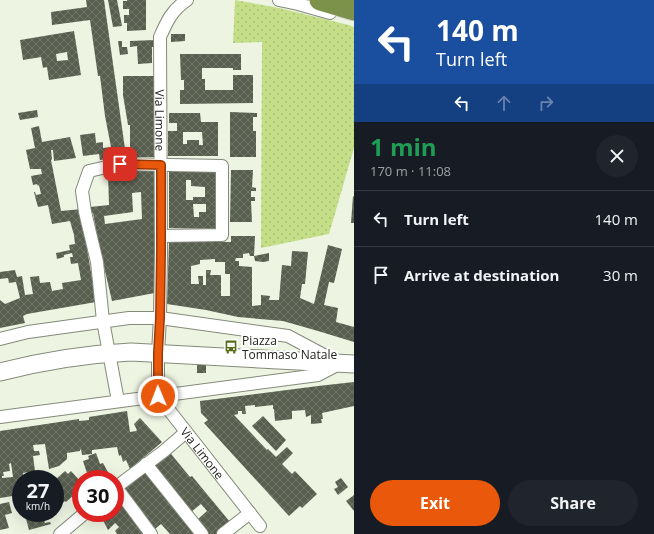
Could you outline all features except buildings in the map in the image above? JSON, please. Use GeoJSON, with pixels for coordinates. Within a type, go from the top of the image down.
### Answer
{"type":"FeatureCollection","features":[{"type":"Feature","properties":{"kind":"highway"},"geometry":{"type":"LineString","coordinates":[[320,0],[354,10]]}},
{"type":"Feature","properties":{"kind":"street","name":"Via Limone"},"geometry":{"type":"LineString","coordinates":[[187,0],[174,10],[160,37],[161,236],[158,396],[260,526]]}},
{"type":"Feature","properties":{"kind":"street"},"geometry":{"type":"LineString","coordinates":[[278,0],[298,4],[354,20]]}},
{"type":"Feature","properties":{"kind":"street"},"geometry":{"type":"LineString","coordinates":[[118,401],[103,321],[97,262],[85,212],[82,191],[89,171],[120,164],[222,166],[222,235],[161,236]]}},
{"type":"Feature","properties":{"kind":"street"},"geometry":{"type":"LineString","coordinates":[[0,338],[28,332],[103,321],[129,318],[160,318],[288,336],[347,364]]}},
{"type":"Feature","properties":{"kind":"street"},"geometry":{"type":"LineString","coordinates":[[0,372],[35,363],[108,353],[131,352],[347,364]]}},
{"type":"Feature","properties":{"kind":"street"},"geometry":{"type":"LineString","coordinates":[[0,417],[318,375],[347,364]]}},
{"type":"Feature","properties":{"kind":"street"},"geometry":{"type":"LineString","coordinates":[[124,481],[164,451],[186,432]]}},
{"type":"Feature","properties":{"kind":"street"},"geometry":{"type":"LineString","coordinates":[[146,464],[202,534]]}},
{"type":"Feature","properties":{"kind":"street"},"geometry":{"type":"LineString","coordinates":[[124,498],[151,534]]}},
{"type":"Feature","properties":{"kind":"street"},"geometry":{"type":"LineString","coordinates":[[223,534],[250,513]]}},
{"type":"Feature","properties":{"kind":"street"},"geometry":{"type":"LineString","coordinates":[[60,534],[74,522]]}},
{"type":"Feature","properties":{"kind":"green space"},"geometry":{"type":"Polygon","coordinates":[[[235,0],[279,8],[354,27],[354,148],[329,234],[261,248],[262,42],[233,43],[235,0]]]}},
{"type":"Feature","properties":{"kind":"place","name":"Piazza Tommaso Natale"},"geometry":{"type":"Point","coordinates":[231,347]}},
{"type":"Feature","properties":{"kind":"route"},"geometry":{"type":"LineString","coordinates":[[120,164],[161,165],[158,396]]}}]}
